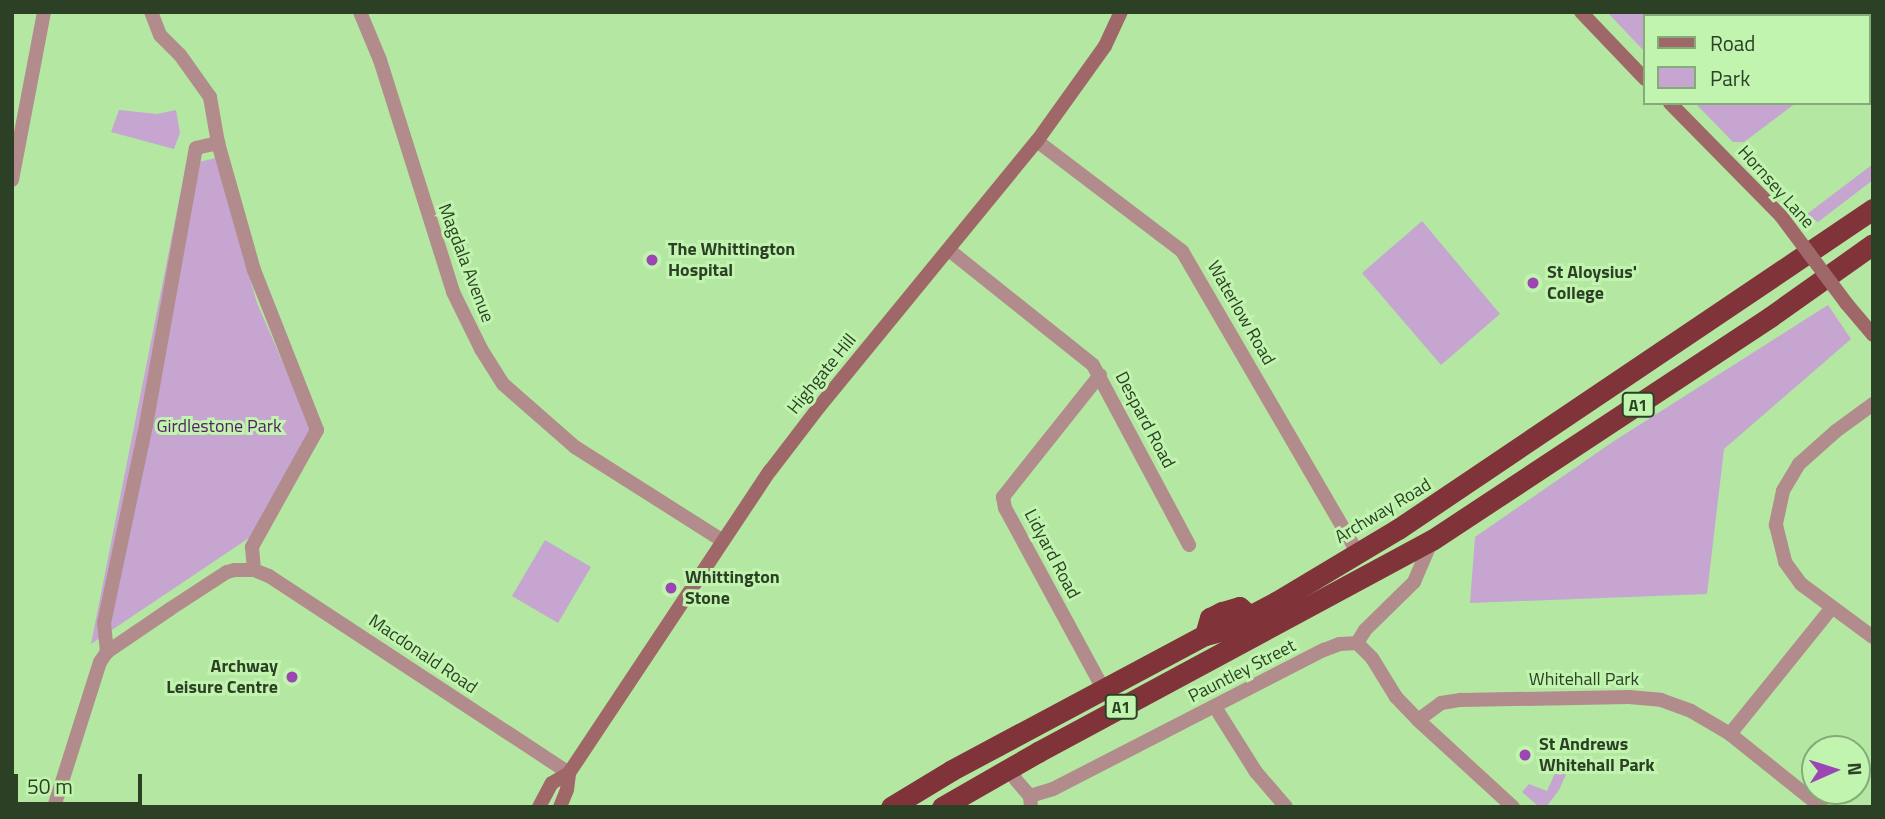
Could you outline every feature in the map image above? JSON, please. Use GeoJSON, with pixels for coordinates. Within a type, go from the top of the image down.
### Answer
{"type":"FeatureCollection","features":[{"type":"Feature","properties":{"kind":"highway","name":"Archway Road"},"geometry":{"type":"LineString","coordinates":[[942,807],[1254,624],[1358,553],[1439,504],[1873,209]]}},
{"type":"Feature","properties":{"kind":"highway","name":"Archway Road"},"geometry":{"type":"LineString","coordinates":[[1254,624],[1432,540],[1770,317],[1873,244]]}},
{"type":"Feature","properties":{"kind":"highway","name":"A1"},"geometry":{"type":"LineString","coordinates":[[891,807],[952,770],[1205,635],[1210,618],[1239,607],[1254,624]]}},
{"type":"Feature","properties":{"kind":"main road","name":"Highgate Hill"},"geometry":{"type":"LineString","coordinates":[[539,807],[552,783],[569,773],[723,541],[807,422],[1037,141],[1105,46],[1121,12]]}},
{"type":"Feature","properties":{"kind":"main road"},"geometry":{"type":"LineString","coordinates":[[1581,12],[1644,78]]}},
{"type":"Feature","properties":{"kind":"main road","name":"Hornsey Lane"},"geometry":{"type":"LineString","coordinates":[[1672,105],[1781,216],[1873,335]]}},
{"type":"Feature","properties":{"kind":"main road","name":"Highgate Hill"},"geometry":{"type":"LineString","coordinates":[[560,807],[567,790],[569,773]]}},
{"type":"Feature","properties":{"kind":"street"},"geometry":{"type":"LineString","coordinates":[[12,180],[44,12]]}},
{"type":"Feature","properties":{"kind":"street"},"geometry":{"type":"LineString","coordinates":[[54,807],[95,673],[107,652],[227,572],[254,570],[252,547],[317,430],[254,270],[218,143],[209,97],[180,54],[160,35],[151,12]]}},
{"type":"Feature","properties":{"kind":"street","name":"Magdala Avenue"},"geometry":{"type":"LineString","coordinates":[[360,12],[380,60],[453,292],[481,349],[503,384],[575,447],[723,541]]}},
{"type":"Feature","properties":{"kind":"street","name":"Waterlow Road"},"geometry":{"type":"LineString","coordinates":[[1037,141],[1182,251],[1358,553]]}},
{"type":"Feature","properties":{"kind":"street"},"geometry":{"type":"LineString","coordinates":[[107,652],[104,623],[146,425],[196,148],[218,143]]}},
{"type":"Feature","properties":{"kind":"street","name":"Despard Road"},"geometry":{"type":"LineString","coordinates":[[949,250],[1093,365],[1189,545]]}},
{"type":"Feature","properties":{"kind":"street","name":"Lidyard Road"},"geometry":{"type":"LineString","coordinates":[[1100,375],[1003,497],[1005,508],[1104,690]]}},
{"type":"Feature","properties":{"kind":"street"},"geometry":{"type":"LineString","coordinates":[[1873,404],[1836,431],[1799,464],[1783,491],[1776,525],[1785,562],[1801,584],[1873,638]]}},
{"type":"Feature","properties":{"kind":"street"},"geometry":{"type":"LineString","coordinates":[[1432,540],[1414,582],[1365,630],[1357,643],[1372,658],[1396,697],[1513,807]]}},
{"type":"Feature","properties":{"kind":"street","name":"Macdonald Road"},"geometry":{"type":"LineString","coordinates":[[254,570],[269,576],[569,773]]}},
{"type":"Feature","properties":{"kind":"street"},"geometry":{"type":"LineString","coordinates":[[1730,734],[1831,609]]}},
{"type":"Feature","properties":{"kind":"street","name":"Pauntley Street"},"geometry":{"type":"LineString","coordinates":[[1010,768],[1030,801],[1324,650],[1340,644],[1357,643]]}},
{"type":"Feature","properties":{"kind":"street","name":"Whitehall Park"},"geometry":{"type":"LineString","coordinates":[[1418,720],[1441,703],[1461,700],[1629,696],[1671,704],[1691,711],[1730,734],[1821,807]]}},
{"type":"Feature","properties":{"kind":"street"},"geometry":{"type":"LineString","coordinates":[[1215,707],[1256,772],[1286,807]]}},
{"type":"Feature","properties":{"kind":"green space"},"geometry":{"type":"Polygon","coordinates":[[[1607,12],[1873,12],[1871,48],[1871,14],[1644,14],[1644,51],[1607,12]]]}},
{"type":"Feature","properties":{"kind":"green space"},"geometry":{"type":"Polygon","coordinates":[[[1697,105],[1793,105],[1744,142],[1733,142],[1697,105]]]}},
{"type":"Feature","properties":{"kind":"green space"},"geometry":{"type":"Polygon","coordinates":[[[119,110],[157,114],[176,110],[180,133],[174,149],[111,132],[119,110]]]}},
{"type":"Feature","properties":{"kind":"green space","name":"Girdlestone Park"},"geometry":{"type":"Polygon","coordinates":[[[216,158],[257,303],[313,432],[252,536],[91,644],[186,165],[216,158]]]}},
{"type":"Feature","properties":{"kind":"green space"},"geometry":{"type":"Polygon","coordinates":[[[1873,164],[1873,180],[1818,222],[1807,214],[1873,164]]]}},
{"type":"Feature","properties":{"kind":"green space"},"geometry":{"type":"Polygon","coordinates":[[[1422,221],[1500,314],[1441,365],[1362,273],[1422,221]]]}},
{"type":"Feature","properties":{"kind":"green space"},"geometry":{"type":"Polygon","coordinates":[[[1828,305],[1851,339],[1724,449],[1707,594],[1470,603],[1475,537],[1614,441],[1828,305]]]}},
{"type":"Feature","properties":{"kind":"green space"},"geometry":{"type":"Polygon","coordinates":[[[545,540],[591,567],[558,623],[512,596],[545,540]]]}},
{"type":"Feature","properties":{"kind":"green space"},"geometry":{"type":"Polygon","coordinates":[[[1567,772],[1559,790],[1546,807],[1539,807],[1522,792],[1529,784],[1547,791],[1555,773],[1560,775],[1567,772]]]}},
{"type":"Feature","properties":{"kind":"place","name":"The Whittington Hospital"},"geometry":{"type":"Point","coordinates":[652,260]}},
{"type":"Feature","properties":{"kind":"place","name":"St Aloysius' College"},"geometry":{"type":"Point","coordinates":[1533,283]}},
{"type":"Feature","properties":{"kind":"place","name":"Whittington Stone"},"geometry":{"type":"Point","coordinates":[671,588]}},
{"type":"Feature","properties":{"kind":"place","name":"Archway Leisure Centre"},"geometry":{"type":"Point","coordinates":[292,677]}},
{"type":"Feature","properties":{"kind":"place","name":"St Andrews Whitehall Park"},"geometry":{"type":"Point","coordinates":[1525,755]}}]}
